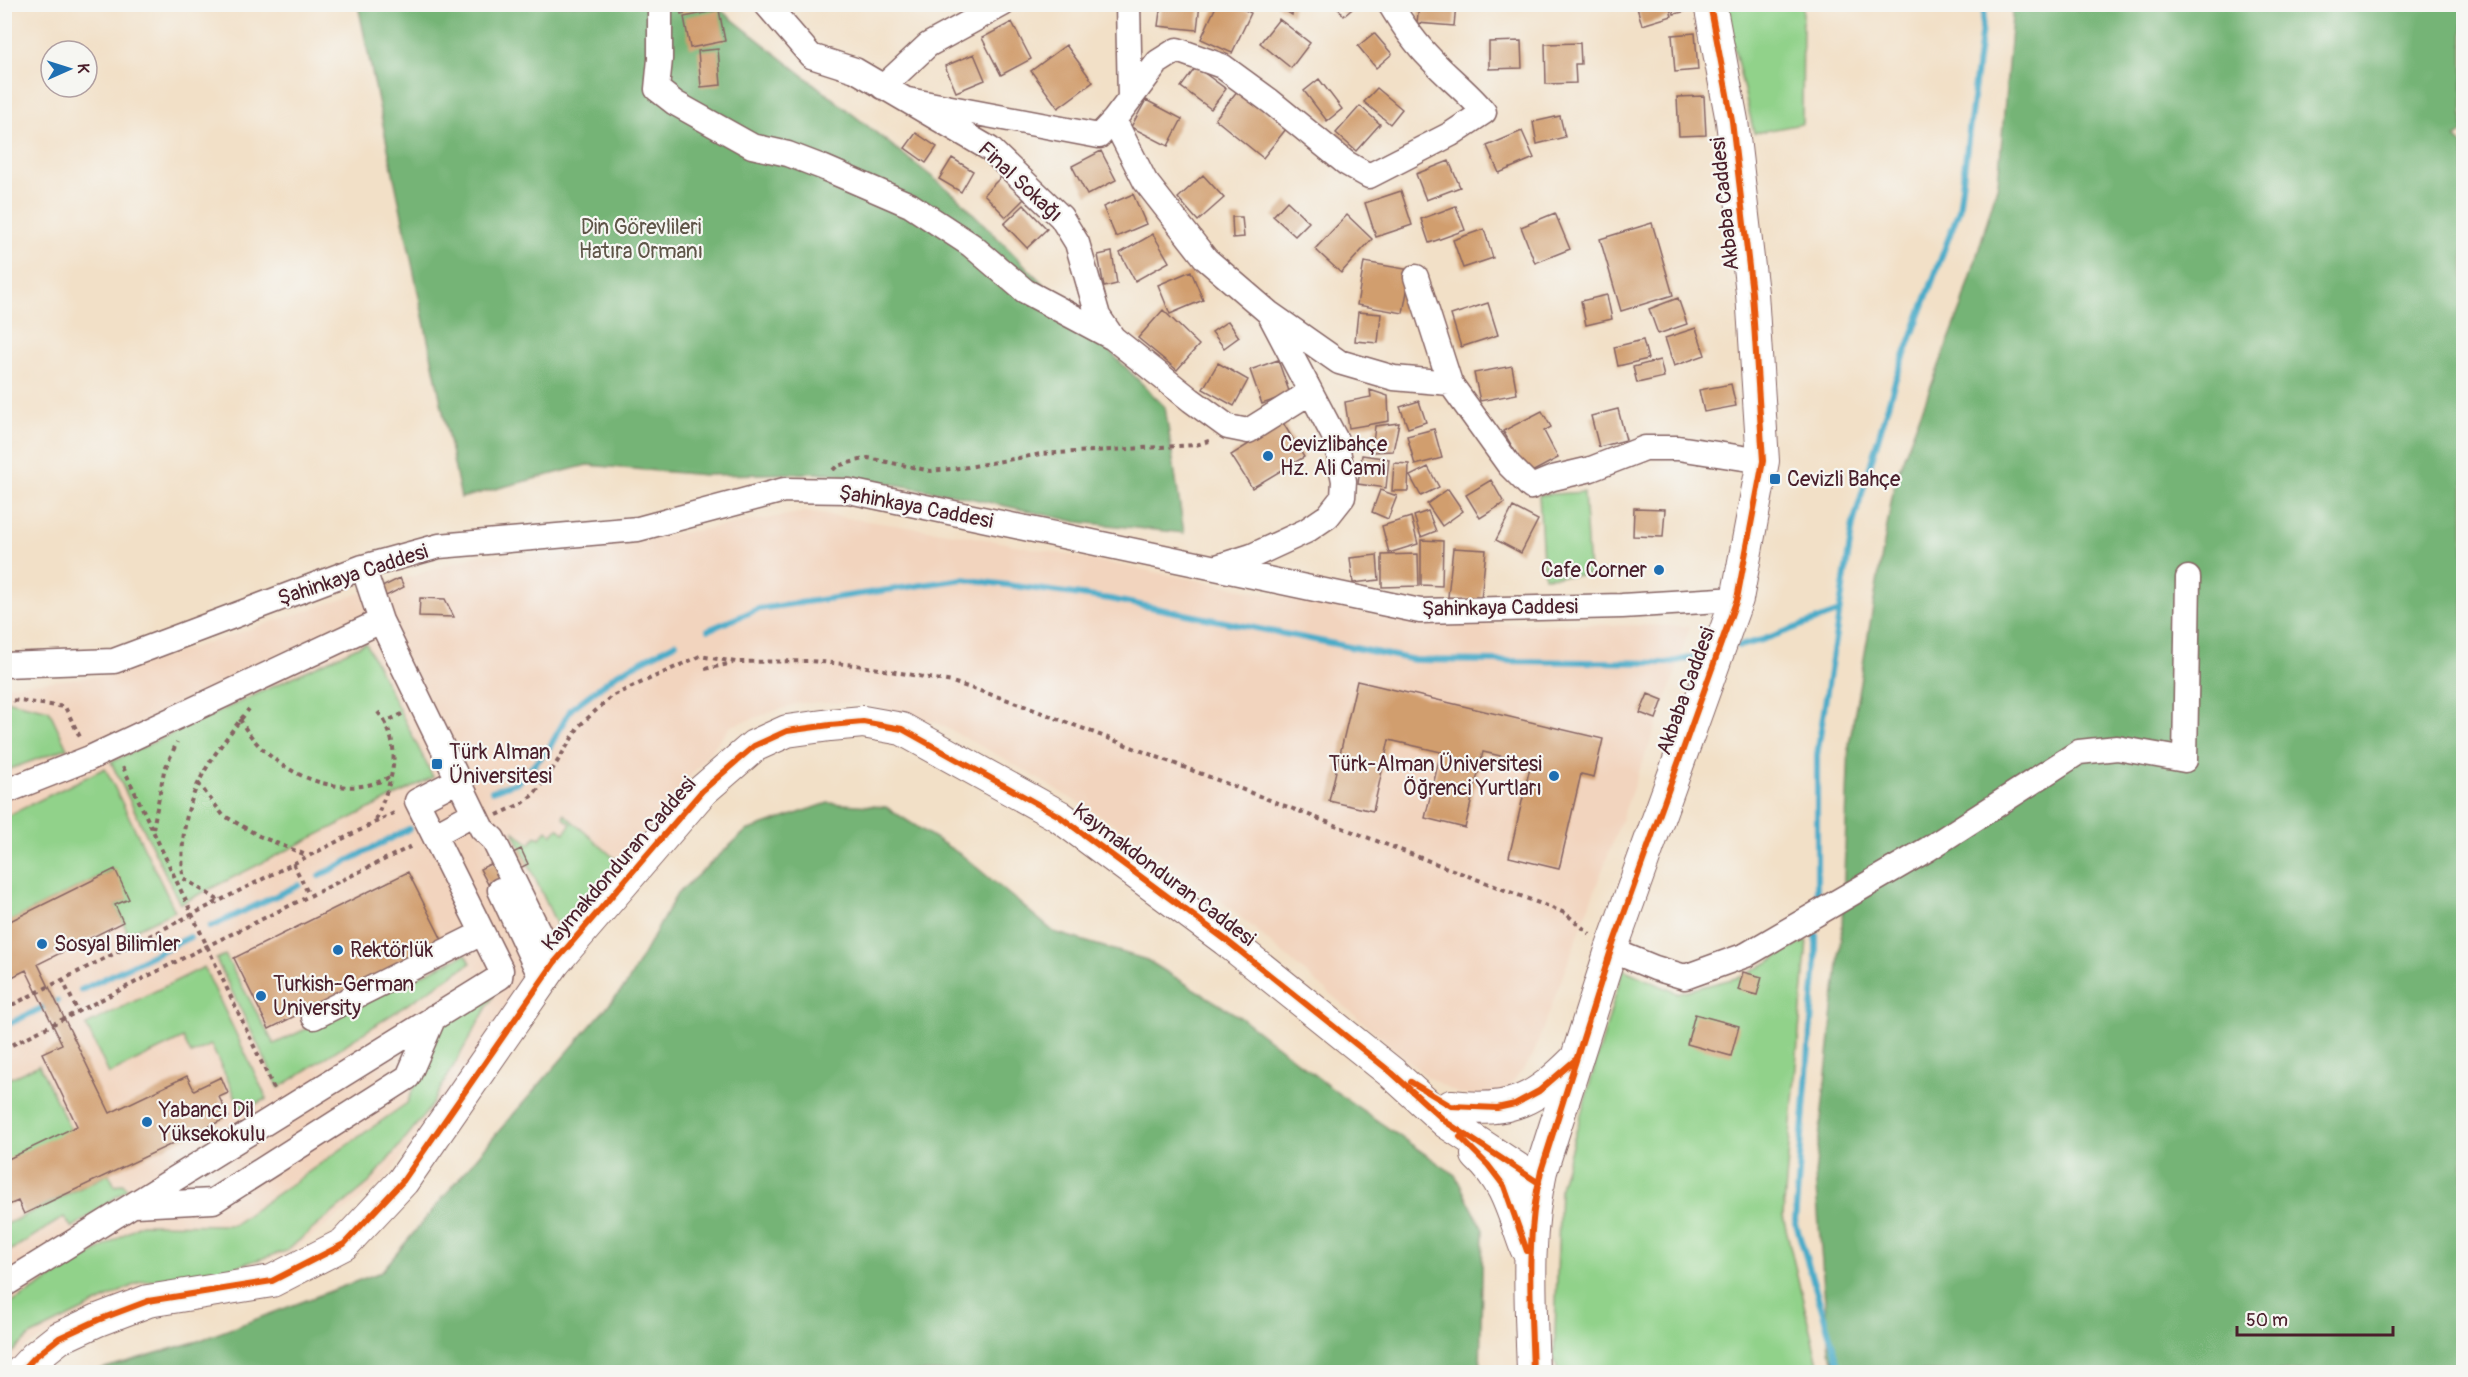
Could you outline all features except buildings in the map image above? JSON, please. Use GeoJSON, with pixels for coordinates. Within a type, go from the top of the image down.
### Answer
{"type":"FeatureCollection","features":[{"type":"Feature","properties":{"kind":"main road","name":"Akbaba Caddesi"},"geometry":{"type":"LineString","coordinates":[[1533,1372],[1531,1261],[1533,1206],[1611,950],[1737,599],[1763,461],[1752,293],[1734,132],[1710,4]]}},
{"type":"Feature","properties":{"kind":"main road","name":"Kaymakdonduran Caddesi"},"geometry":{"type":"LineString","coordinates":[[21,1372],[35,1357],[59,1338],[98,1320],[148,1301],[272,1281],[344,1244],[403,1181],[548,972],[702,791],[754,746],[787,731],[863,722],[902,729],[1059,816],[1226,940],[1448,1114]]}},
{"type":"Feature","properties":{"kind":"main road"},"geometry":{"type":"LineString","coordinates":[[1448,1114],[1515,1104],[1539,1091],[1578,1057]]}},
{"type":"Feature","properties":{"kind":"main road"},"geometry":{"type":"LineString","coordinates":[[1448,1114],[1542,1171]]}},
{"type":"Feature","properties":{"kind":"main road"},"geometry":{"type":"LineString","coordinates":[[1448,1114],[1504,1186],[1531,1261]]}},
{"type":"Feature","properties":{"kind":"street"},"geometry":{"type":"LineString","coordinates":[[660,4],[660,59],[657,89],[675,104],[752,146],[788,154],[910,205],[971,245],[1025,291],[1113,338]]}},
{"type":"Feature","properties":{"kind":"street","name":"Final Sokağı"},"geometry":{"type":"LineString","coordinates":[[766,4],[811,56],[855,70],[990,149],[1061,218],[1077,243],[1098,316],[1113,338],[1228,427],[1248,431]]}},
{"type":"Feature","properties":{"kind":"street"},"geometry":{"type":"LineString","coordinates":[[883,87],[928,45],[1003,4]]}},
{"type":"Feature","properties":{"kind":"street"},"geometry":{"type":"LineString","coordinates":[[1128,4],[1130,99]]}},
{"type":"Feature","properties":{"kind":"street"},"geometry":{"type":"LineString","coordinates":[[908,100],[1099,136],[1158,62],[1178,50],[1222,66],[1270,101],[1346,163],[1369,176],[1451,134],[1484,112],[1468,92],[1431,60],[1404,28],[1390,4]]}},
{"type":"Feature","properties":{"kind":"street"},"geometry":{"type":"LineString","coordinates":[[1114,120],[1145,181],[1206,259],[1269,313],[1339,362],[1394,378],[1450,383]]}},
{"type":"Feature","properties":{"kind":"street"},"geometry":{"type":"LineString","coordinates":[[1416,277],[1450,383],[1509,465],[1531,487],[1553,478],[1591,469],[1645,448],[1678,448],[1763,461]]}},
{"type":"Feature","properties":{"kind":"street"},"geometry":{"type":"LineString","coordinates":[[1214,568],[1252,556],[1306,531],[1328,516],[1343,496],[1344,481],[1336,440],[1309,393],[1269,313]]}},
{"type":"Feature","properties":{"kind":"street"},"geometry":{"type":"LineString","coordinates":[[1248,431],[1309,393]]}},
{"type":"Feature","properties":{"kind":"street","name":"Şahinkaya Caddesi"},"geometry":{"type":"LineString","coordinates":[[4,665],[114,662],[363,567],[439,546],[638,529],[784,490],[849,491],[1420,611],[1622,606],[1737,599]]}},
{"type":"Feature","properties":{"kind":"street"},"geometry":{"type":"LineString","coordinates":[[363,567],[381,621],[458,780],[482,818],[480,846],[548,972]]}},
{"type":"Feature","properties":{"kind":"street"},"geometry":{"type":"LineString","coordinates":[[1611,950],[1655,968],[1685,977],[1746,955],[1928,849],[2079,752],[2117,748],[2185,760],[2188,578]]}},
{"type":"Feature","properties":{"kind":"street"},"geometry":{"type":"LineString","coordinates":[[4,792],[90,758],[381,621]]}},
{"type":"Feature","properties":{"kind":"street"},"geometry":{"type":"LineString","coordinates":[[4,1285],[500,977],[501,970],[417,801],[458,780]]}},
{"type":"Feature","properties":{"kind":"street"},"geometry":{"type":"LineString","coordinates":[[434,835],[482,818]]}},
{"type":"Feature","properties":{"kind":"street"},"geometry":{"type":"LineString","coordinates":[[314,1017],[482,933]]}},
{"type":"Feature","properties":{"kind":"street"},"geometry":{"type":"LineString","coordinates":[[133,1205],[213,1202],[408,1077],[434,1017]]}},
{"type":"Feature","properties":{"kind":"path"},"geometry":{"type":"LineString","coordinates":[[815,490],[837,466],[867,458],[931,471],[1041,454],[1196,444],[1248,431]]}},
{"type":"Feature","properties":{"kind":"path"},"geometry":{"type":"LineString","coordinates":[[482,818],[507,811],[523,803],[535,793],[580,725],[612,696],[700,656],[736,662],[810,661],[856,665],[952,682],[1011,701],[1564,913],[1611,950]]}},
{"type":"Feature","properties":{"kind":"path"},"geometry":{"type":"LineString","coordinates":[[705,669],[736,662]]}},
{"type":"Feature","properties":{"kind":"path"},"geometry":{"type":"LineString","coordinates":[[4,699],[65,707],[90,758]]}},
{"type":"Feature","properties":{"kind":"path"},"geometry":{"type":"LineString","coordinates":[[385,722],[422,704]]}},
{"type":"Feature","properties":{"kind":"path"},"geometry":{"type":"LineString","coordinates":[[153,831],[164,771],[194,709]]}},
{"type":"Feature","properties":{"kind":"path"},"geometry":{"type":"LineString","coordinates":[[4,1009],[376,821],[395,758],[394,744],[378,712]]}},
{"type":"Feature","properties":{"kind":"path"},"geometry":{"type":"LineString","coordinates":[[218,900],[183,878],[181,847],[187,814],[197,783],[215,752],[242,718],[249,735],[270,757],[287,769],[308,778],[330,784],[350,785],[376,783],[391,776]]}},
{"type":"Feature","properties":{"kind":"path"},"geometry":{"type":"LineString","coordinates":[[113,747],[284,1111]]}},
{"type":"Feature","properties":{"kind":"path"},"geometry":{"type":"LineString","coordinates":[[197,783],[224,815],[259,836],[307,856]]}},
{"type":"Feature","properties":{"kind":"path"},"geometry":{"type":"LineString","coordinates":[[4,1049],[309,895],[434,835]]}},
{"type":"Feature","properties":{"kind":"path"},"geometry":{"type":"LineString","coordinates":[[293,862],[309,895]]}},
{"type":"Feature","properties":{"kind":"path"},"geometry":{"type":"LineString","coordinates":[[62,979],[78,1012]]}},
{"type":"Feature","properties":{"kind":"shaded area","name":"Turkish-German University"},"geometry":{"type":"Polygon","coordinates":[[[806,512],[969,536],[1412,622],[1690,626],[1673,681],[1532,1058],[1502,1096],[1460,1095],[1426,1076],[1230,908],[1142,841],[1007,760],[935,722],[859,703],[799,703],[731,726],[620,863],[386,1179],[288,1255],[139,1288],[26,1347],[4,1372],[4,686],[109,675],[478,555],[560,553],[806,512]]]}},
{"type":"Feature","properties":{"kind":"green space"},"geometry":{"type":"Polygon","coordinates":[[[2083,4],[2463,5],[2463,132],[2455,138],[2464,146],[2463,1372],[1839,1372],[1829,1351],[1815,1175],[1842,928],[1849,745],[1895,480],[1962,306],[1998,184],[2013,5],[2074,5],[2077,10],[2083,4]]]}},
{"type":"Feature","properties":{"kind":"green space","name":"Din Görevlileri Hatıra Ormanı"},"geometry":{"type":"Polygon","coordinates":[[[358,5],[714,5],[955,195],[1165,407],[1184,533],[1078,522],[956,495],[828,473],[705,475],[587,465],[461,498],[358,5]]]}},
{"type":"Feature","properties":{"kind":"green space"},"geometry":{"type":"Polygon","coordinates":[[[1724,5],[1803,5],[1802,124],[1754,133],[1724,5]]]}},
{"type":"Feature","properties":{"kind":"green space"},"geometry":{"type":"Polygon","coordinates":[[[1584,492],[1589,575],[1544,577],[1539,495],[1584,492]]]}},
{"type":"Feature","properties":{"kind":"green space"},"geometry":{"type":"Polygon","coordinates":[[[366,643],[433,777],[180,904],[111,762],[366,643]]]}},
{"type":"Feature","properties":{"kind":"green space"},"geometry":{"type":"Polygon","coordinates":[[[5,700],[49,710],[67,748],[5,771],[5,700]]]}},
{"type":"Feature","properties":{"kind":"green space"},"geometry":{"type":"Polygon","coordinates":[[[105,768],[175,911],[128,933],[115,905],[128,899],[114,869],[5,924],[5,817],[105,768]]]}},
{"type":"Feature","properties":{"kind":"green space"},"geometry":{"type":"Polygon","coordinates":[[[828,803],[886,807],[963,856],[1054,932],[1147,960],[1240,1017],[1335,1091],[1455,1175],[1483,1229],[1480,1372],[91,1372],[198,1341],[381,1272],[498,1132],[626,985],[677,894],[746,831],[828,803]]]}},
{"type":"Feature","properties":{"kind":"green space"},"geometry":{"type":"Polygon","coordinates":[[[564,814],[620,863],[561,934],[513,831],[530,844],[536,836],[540,838],[547,830],[552,835],[558,828],[564,833],[571,824],[563,818],[564,814]]]}},
{"type":"Feature","properties":{"kind":"green space"},"geometry":{"type":"Polygon","coordinates":[[[1807,940],[1783,1216],[1820,1372],[1559,1372],[1554,1361],[1560,1187],[1623,969],[1677,993],[1744,976],[1807,940]]]}},
{"type":"Feature","properties":{"kind":"green space"},"geometry":{"type":"Polygon","coordinates":[[[466,954],[471,963],[279,1088],[216,959],[225,955],[274,1044],[466,954]]]}},
{"type":"Feature","properties":{"kind":"green space"},"geometry":{"type":"Polygon","coordinates":[[[204,967],[267,1099],[242,1110],[211,1045],[191,1054],[183,1038],[109,1074],[86,1025],[204,967]]]}},
{"type":"Feature","properties":{"kind":"green space"},"geometry":{"type":"Polygon","coordinates":[[[498,988],[429,1109],[370,1182],[286,1251],[225,1270],[140,1282],[30,1336],[5,1359],[5,1307],[141,1224],[233,1225],[407,1103],[443,1020],[498,988]]]}},
{"type":"Feature","properties":{"kind":"green space"},"geometry":{"type":"Polygon","coordinates":[[[39,1065],[71,1131],[4,1167],[4,1081],[39,1065]]]}},
{"type":"Feature","properties":{"kind":"green space"},"geometry":{"type":"Polygon","coordinates":[[[109,1174],[115,1186],[123,1183],[127,1189],[72,1228],[64,1217],[5,1254],[5,1225],[109,1174]]]}},
{"type":"Feature","properties":{"kind":"waterway"},"geometry":{"type":"LineString","coordinates":[[1817,893],[1817,755],[1853,524],[1895,381],[1959,210],[1985,4]]}},
{"type":"Feature","properties":{"kind":"waterway"},"geometry":{"type":"LineString","coordinates":[[708,630],[758,609],[963,579],[1110,599],[1415,660],[1667,663],[1698,656]]}},
{"type":"Feature","properties":{"kind":"waterway"},"geometry":{"type":"LineString","coordinates":[[1739,646],[1839,612]]}},
{"type":"Feature","properties":{"kind":"waterway"},"geometry":{"type":"LineString","coordinates":[[492,791],[518,782],[548,750],[571,709],[617,674],[676,643]]}},
{"type":"Feature","properties":{"kind":"waterway"},"geometry":{"type":"LineString","coordinates":[[319,876],[409,829]]}},
{"type":"Feature","properties":{"kind":"waterway"},"geometry":{"type":"LineString","coordinates":[[210,927],[299,885]]}},
{"type":"Feature","properties":{"kind":"waterway"},"geometry":{"type":"LineString","coordinates":[[1816,935],[1816,961],[1795,1221],[1841,1372]]}},
{"type":"Feature","properties":{"kind":"waterway"},"geometry":{"type":"LineString","coordinates":[[81,990],[190,937]]}},
{"type":"Feature","properties":{"kind":"waterway"},"geometry":{"type":"LineString","coordinates":[[4,1026],[57,1001]]}},
{"type":"Feature","properties":{"kind":"cycle path"},"geometry":{"type":"LineString","coordinates":[[1533,1372],[1531,1247],[1541,1171],[1611,950],[1737,599],[1763,461],[1752,293],[1732,121],[1710,4]]}},
{"type":"Feature","properties":{"kind":"cycle path"},"geometry":{"type":"LineString","coordinates":[[21,1372],[35,1357],[59,1338],[98,1320],[148,1301],[272,1281],[344,1244],[403,1181],[554,963],[702,791],[754,746],[787,731],[830,725],[863,722],[902,729],[1059,816],[1226,940],[1392,1073],[1446,1122],[1539,1183]]}},
{"type":"Feature","properties":{"kind":"cycle path"},"geometry":{"type":"LineString","coordinates":[[1411,1082],[1451,1106],[1497,1108],[1515,1104],[1539,1091],[1575,1060]]}},
{"type":"Feature","properties":{"kind":"cycle path"},"geometry":{"type":"LineString","coordinates":[[1460,1137],[1488,1165],[1504,1186],[1527,1251]]}},
{"type":"Feature","properties":{"kind":"place","name":"Cevizlibahçe Hz. Ali Cami"},"geometry":{"type":"Point","coordinates":[1268,456]}},
{"type":"Feature","properties":{"kind":"place","name":"Cevizli Bahçe"},"geometry":{"type":"Point","coordinates":[1775,479]}},
{"type":"Feature","properties":{"kind":"place","name":"Cafe Corner"},"geometry":{"type":"Point","coordinates":[1659,570]}},
{"type":"Feature","properties":{"kind":"place","name":"Türk Alman Üniversitesi"},"geometry":{"type":"Point","coordinates":[437,764]}},
{"type":"Feature","properties":{"kind":"place","name":"Türk-Alman Üniversitesi Öğrenci Yurtları"},"geometry":{"type":"Point","coordinates":[1554,776]}},
{"type":"Feature","properties":{"kind":"place","name":"Sosyal Bilimler"},"geometry":{"type":"Point","coordinates":[42,944]}},
{"type":"Feature","properties":{"kind":"place","name":"Rektörlük"},"geometry":{"type":"Point","coordinates":[338,950]}},
{"type":"Feature","properties":{"kind":"place","name":"Turkish-German University"},"geometry":{"type":"Point","coordinates":[261,996]}},
{"type":"Feature","properties":{"kind":"place","name":"Yabancı Dil Yüksekokulu"},"geometry":{"type":"Point","coordinates":[147,1122]}}]}
